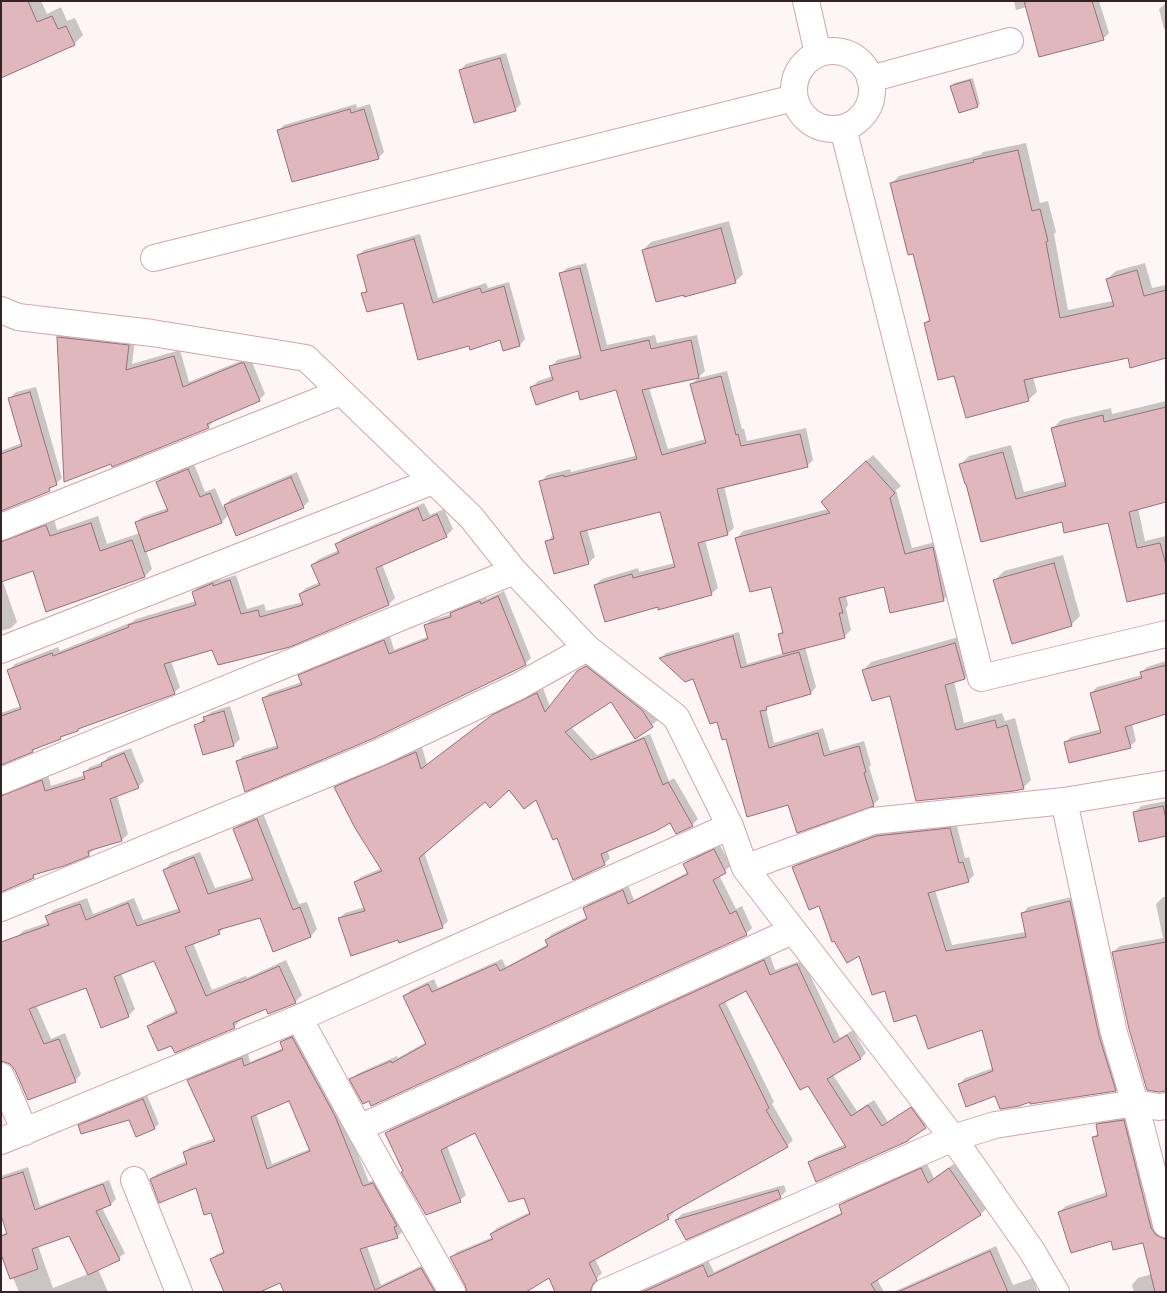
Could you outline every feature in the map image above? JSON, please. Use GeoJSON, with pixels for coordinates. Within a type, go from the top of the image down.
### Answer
{"type":"FeatureCollection","features":[{"type":"Feature","properties":{"kind":"street"},"geometry":{"type":"LineString","coordinates":[[806,1],[818,54]]}},
{"type":"Feature","properties":{"kind":"street"},"geometry":{"type":"LineString","coordinates":[[870,79],[1010,41]]}},
{"type":"Feature","properties":{"kind":"street"},"geometry":{"type":"LineString","coordinates":[[831,50],[844,53],[856,59],[865,68],[870,79],[869,103],[859,118],[843,128],[831,129],[819,126],[808,120],[799,110],[794,98],[794,84],[798,72],[806,61],[818,54],[831,50]]}},
{"type":"Feature","properties":{"kind":"street"},"geometry":{"type":"LineString","coordinates":[[154,258],[794,98]]}},
{"type":"Feature","properties":{"kind":"street"},"geometry":{"type":"LineString","coordinates":[[843,128],[981,678],[1166,634]]}},
{"type":"Feature","properties":{"kind":"street"},"geometry":{"type":"LineString","coordinates":[[1,310],[18,317],[152,333],[306,358],[471,517],[514,570],[588,648],[676,717],[730,826],[745,868],[953,1138],[1032,1251],[1056,1292]]}},
{"type":"Feature","properties":{"kind":"street"},"geometry":{"type":"LineString","coordinates":[[1,528],[341,392]]}},
{"type":"Feature","properties":{"kind":"street"},"geometry":{"type":"LineString","coordinates":[[1,650],[433,481]]}},
{"type":"Feature","properties":{"kind":"street"},"geometry":{"type":"LineString","coordinates":[[1,781],[514,570]]}},
{"type":"Feature","properties":{"kind":"street"},"geometry":{"type":"LineString","coordinates":[[1,908],[378,753],[519,686],[588,648]]}},
{"type":"Feature","properties":{"kind":"street"},"geometry":{"type":"LineString","coordinates":[[745,868],[873,821],[1064,801],[1166,784]]}},
{"type":"Feature","properties":{"kind":"street"},"geometry":{"type":"LineString","coordinates":[[1064,801],[1114,1033],[1135,1103],[1166,1224]]}},
{"type":"Feature","properties":{"kind":"street"},"geometry":{"type":"LineString","coordinates":[[1,1076],[13,1136],[299,1018],[730,826]]}},
{"type":"Feature","properties":{"kind":"street"},"geometry":{"type":"LineString","coordinates":[[359,1128],[792,931]]}},
{"type":"Feature","properties":{"kind":"street"},"geometry":{"type":"LineString","coordinates":[[299,1018],[452,1292]]}},
{"type":"Feature","properties":{"kind":"street"},"geometry":{"type":"LineString","coordinates":[[605,1292],[953,1138],[995,1125],[1135,1103],[1159,1107],[1166,1106]]}},
{"type":"Feature","properties":{"kind":"street"},"geometry":{"type":"LineString","coordinates":[[134,1180],[179,1292]]}},
{"type":"Feature","properties":{"kind":"building"},"geometry":{"type":"Polygon","coordinates":[[[1,1],[28,1],[37,22],[52,16],[58,29],[66,26],[75,45],[1,78],[1,1]]]}},
{"type":"Feature","properties":{"kind":"building"},"geometry":{"type":"Polygon","coordinates":[[[1024,1],[1092,1],[1104,40],[1039,57],[1024,1]]]}},
{"type":"Feature","properties":{"kind":"building"},"geometry":{"type":"Polygon","coordinates":[[[500,58],[516,111],[474,123],[459,70],[500,58]]]}},
{"type":"Feature","properties":{"kind":"building"},"geometry":{"type":"Polygon","coordinates":[[[970,80],[978,107],[959,113],[950,86],[970,80]]]}},
{"type":"Feature","properties":{"kind":"building"},"geometry":{"type":"Polygon","coordinates":[[[350,109],[351,113],[364,109],[379,159],[292,182],[277,130],[350,109]]]}},
{"type":"Feature","properties":{"kind":"building"},"geometry":{"type":"Polygon","coordinates":[[[1018,150],[1032,211],[1040,209],[1048,241],[1046,242],[1060,318],[1114,306],[1106,279],[1137,270],[1144,296],[1166,290],[1166,358],[1130,368],[1128,358],[1024,380],[1029,401],[966,418],[954,376],[938,380],[924,323],[930,321],[913,254],[908,255],[890,183],[974,162],[973,160],[1018,150]]]}},
{"type":"Feature","properties":{"kind":"building"},"geometry":{"type":"Polygon","coordinates":[[[721,228],[736,283],[684,297],[684,295],[656,302],[642,250],[721,228]]]}},
{"type":"Feature","properties":{"kind":"building"},"geometry":{"type":"Polygon","coordinates":[[[414,239],[433,303],[480,288],[482,293],[504,286],[520,346],[503,351],[500,340],[470,350],[469,346],[418,360],[403,303],[367,312],[361,293],[367,292],[357,255],[414,239]]]}},
{"type":"Feature","properties":{"kind":"building"},"geometry":{"type":"Polygon","coordinates":[[[580,268],[601,351],[649,340],[651,349],[691,340],[699,378],[642,390],[662,455],[706,443],[690,384],[721,376],[736,435],[738,434],[741,446],[800,434],[808,467],[717,489],[728,535],[698,543],[712,595],[658,610],[658,607],[605,622],[594,585],[632,574],[633,578],[675,567],[660,512],[580,532],[589,564],[554,574],[545,541],[554,539],[539,481],[564,475],[564,477],[637,459],[616,390],[580,400],[578,391],[536,405],[530,387],[553,380],[549,366],[581,358],[559,273],[580,268]]]}},
{"type":"Feature","properties":{"kind":"building"},"geometry":{"type":"Polygon","coordinates":[[[57,337],[129,345],[126,370],[174,356],[183,387],[244,363],[260,401],[207,424],[209,428],[112,467],[111,464],[64,482],[57,337]]]}},
{"type":"Feature","properties":{"kind":"building"},"geometry":{"type":"Polygon","coordinates":[[[30,392],[57,485],[49,488],[50,491],[1,511],[1,454],[22,446],[8,398],[30,392]]]}},
{"type":"Feature","properties":{"kind":"building"},"geometry":{"type":"Polygon","coordinates":[[[1166,407],[1166,502],[1129,512],[1137,548],[1160,543],[1166,565],[1166,593],[1127,602],[1108,523],[1064,533],[1062,522],[981,542],[959,464],[1003,452],[1016,499],[1066,486],[1051,428],[1103,415],[1104,422],[1166,407]]]}},
{"type":"Feature","properties":{"kind":"building"},"geometry":{"type":"Polygon","coordinates":[[[866,461],[895,493],[890,498],[905,554],[933,547],[944,601],[890,613],[884,587],[839,598],[843,613],[839,613],[845,638],[783,654],[778,634],[783,633],[771,587],[750,592],[735,538],[830,513],[821,502],[866,461]]]}},
{"type":"Feature","properties":{"kind":"building"},"geometry":{"type":"Polygon","coordinates":[[[188,469],[200,497],[210,493],[222,523],[145,552],[135,522],[168,511],[156,482],[188,469]]]}},
{"type":"Feature","properties":{"kind":"building"},"geometry":{"type":"Polygon","coordinates":[[[291,477],[304,508],[236,536],[224,505],[291,477]]]}},
{"type":"Feature","properties":{"kind":"building"},"geometry":{"type":"Polygon","coordinates":[[[418,508],[423,521],[437,514],[447,537],[376,568],[389,605],[290,647],[218,665],[212,650],[164,664],[175,694],[78,729],[78,731],[60,737],[61,739],[1,765],[1,716],[21,709],[7,670],[52,653],[53,656],[129,627],[128,625],[196,605],[192,592],[213,583],[213,586],[230,580],[241,614],[258,610],[260,617],[303,605],[299,594],[320,585],[311,565],[339,553],[335,544],[418,508]]]}},
{"type":"Feature","properties":{"kind":"building"},"geometry":{"type":"Polygon","coordinates":[[[91,523],[100,551],[132,540],[145,577],[46,612],[33,571],[1,582],[1,542],[46,525],[50,536],[91,523]]]}},
{"type":"Feature","properties":{"kind":"building"},"geometry":{"type":"Polygon","coordinates":[[[1054,563],[1072,626],[1012,644],[993,580],[1054,563]]]}},
{"type":"Feature","properties":{"kind":"building"},"geometry":{"type":"Polygon","coordinates":[[[498,596],[526,665],[372,739],[245,792],[236,761],[278,748],[262,698],[302,685],[298,675],[384,640],[389,654],[428,639],[424,625],[451,617],[450,613],[480,601],[481,604],[498,596]]]}},
{"type":"Feature","properties":{"kind":"building"},"geometry":{"type":"Polygon","coordinates":[[[733,636],[741,668],[799,652],[811,694],[766,707],[767,710],[760,711],[769,748],[818,733],[824,756],[859,746],[866,772],[864,773],[874,806],[797,833],[788,805],[747,817],[726,739],[722,740],[717,722],[710,724],[693,679],[685,682],[659,658],[733,636]]]}},
{"type":"Feature","properties":{"kind":"building"},"geometry":{"type":"Polygon","coordinates":[[[955,643],[965,679],[945,685],[956,730],[995,720],[997,728],[1007,725],[1024,789],[916,801],[890,696],[872,701],[862,670],[955,643]]]}},
{"type":"Feature","properties":{"kind":"building"},"geometry":{"type":"Polygon","coordinates":[[[1166,665],[1166,714],[1125,727],[1131,748],[1069,763],[1064,742],[1101,733],[1090,693],[1142,678],[1140,672],[1166,665]]]}},
{"type":"Feature","properties":{"kind":"building"},"geometry":{"type":"Polygon","coordinates":[[[586,666],[642,710],[653,727],[635,739],[611,702],[565,732],[591,760],[644,738],[663,785],[668,782],[693,826],[676,834],[670,823],[656,831],[601,854],[605,865],[573,880],[557,838],[553,840],[536,800],[524,809],[509,790],[490,808],[485,802],[419,858],[443,928],[399,943],[398,940],[351,956],[338,918],[365,911],[354,882],[382,871],[355,828],[334,787],[416,752],[421,769],[492,715],[537,693],[545,712],[577,671],[586,666]]]}},
{"type":"Feature","properties":{"kind":"building"},"geometry":{"type":"Polygon","coordinates":[[[224,711],[234,746],[203,755],[194,725],[205,721],[203,717],[224,711]]]}},
{"type":"Feature","properties":{"kind":"building"},"geometry":{"type":"Polygon","coordinates":[[[124,753],[139,788],[110,799],[122,841],[88,851],[89,856],[33,875],[34,878],[1,892],[1,796],[42,780],[45,791],[85,779],[83,772],[102,766],[101,763],[124,753]]]}},
{"type":"Feature","properties":{"kind":"building"},"geometry":{"type":"Polygon","coordinates":[[[1163,806],[1166,819],[1166,836],[1139,842],[1133,812],[1163,806]]]}},
{"type":"Feature","properties":{"kind":"building"},"geometry":{"type":"Polygon","coordinates":[[[257,819],[293,910],[300,907],[311,937],[273,952],[260,918],[218,930],[220,934],[185,947],[206,996],[279,966],[296,1003],[268,1014],[266,1009],[233,1023],[235,1028],[175,1053],[171,1046],[158,1051],[147,1026],[177,1013],[154,961],[114,977],[129,1017],[101,1028],[86,988],[29,1009],[44,1044],[59,1039],[76,1082],[28,1100],[15,1070],[10,1064],[1,1061],[1,942],[49,925],[45,916],[80,904],[86,920],[128,903],[137,926],[180,912],[163,870],[194,857],[208,894],[253,880],[233,829],[257,819]]]}},
{"type":"Feature","properties":{"kind":"building"},"geometry":{"type":"Polygon","coordinates":[[[950,828],[959,863],[963,862],[969,882],[928,893],[946,951],[1026,937],[1021,913],[1070,901],[1099,1036],[1116,1091],[1030,1104],[1030,1102],[1000,1109],[995,1096],[966,1107],[958,1084],[993,1071],[982,1030],[928,1049],[916,1015],[894,1022],[885,991],[872,995],[859,956],[847,963],[834,941],[832,942],[819,906],[809,910],[792,867],[876,836],[950,828]]]}},
{"type":"Feature","properties":{"kind":"building"},"geometry":{"type":"Polygon","coordinates":[[[714,849],[726,873],[713,880],[730,914],[736,911],[747,935],[371,1106],[369,1101],[363,1104],[349,1079],[391,1061],[392,1063],[426,1044],[403,996],[428,984],[432,992],[496,964],[500,971],[548,946],[545,940],[587,919],[583,908],[623,890],[628,904],[688,874],[683,864],[714,849]]]}},
{"type":"Feature","properties":{"kind":"building"},"geometry":{"type":"Polygon","coordinates":[[[1166,942],[1166,1091],[1159,1092],[1147,1090],[1129,1029],[1112,952],[1166,942]]]}},
{"type":"Feature","properties":{"kind":"building"},"geometry":{"type":"Polygon","coordinates":[[[764,960],[770,975],[797,964],[834,1043],[847,1035],[861,1059],[827,1079],[851,1116],[868,1105],[882,1126],[911,1107],[926,1128],[908,1141],[816,1182],[808,1162],[846,1147],[808,1086],[800,1090],[746,991],[719,1005],[769,1108],[766,1110],[788,1147],[667,1215],[669,1219],[589,1263],[597,1280],[590,1292],[555,1292],[549,1278],[526,1292],[467,1292],[450,1257],[493,1239],[490,1234],[530,1214],[524,1198],[509,1202],[475,1133],[441,1150],[461,1202],[426,1215],[401,1172],[403,1171],[385,1133],[764,960]]]}},
{"type":"Feature","properties":{"kind":"building"},"geometry":{"type":"Polygon","coordinates":[[[292,1037],[335,1116],[363,1186],[373,1183],[397,1226],[394,1227],[398,1238],[360,1249],[375,1290],[421,1268],[435,1292],[284,1292],[280,1283],[260,1292],[224,1292],[210,1259],[224,1253],[211,1213],[204,1215],[196,1188],[159,1203],[150,1179],[187,1164],[183,1152],[215,1141],[187,1080],[242,1058],[244,1066],[283,1050],[280,1042],[292,1037]],[[289,1101],[251,1117],[267,1169],[310,1151],[289,1101]]]}},
{"type":"Feature","properties":{"kind":"building"},"geometry":{"type":"Polygon","coordinates":[[[143,1099],[155,1129],[136,1137],[129,1120],[81,1134],[78,1125],[143,1099]]]}},
{"type":"Feature","properties":{"kind":"building"},"geometry":{"type":"Polygon","coordinates":[[[1124,1120],[1151,1228],[1156,1235],[1165,1239],[1166,1242],[1166,1292],[1155,1292],[1143,1243],[1113,1250],[1111,1241],[1071,1253],[1058,1212],[1107,1196],[1092,1137],[1098,1136],[1096,1124],[1124,1120]]]}},
{"type":"Feature","properties":{"kind":"building"},"geometry":{"type":"Polygon","coordinates":[[[921,1168],[928,1183],[949,1168],[981,1215],[871,1284],[876,1292],[643,1292],[703,1265],[708,1277],[842,1214],[839,1205],[921,1168]]]}},
{"type":"Feature","properties":{"kind":"building"},"geometry":{"type":"Polygon","coordinates":[[[23,1172],[35,1210],[103,1184],[111,1205],[96,1211],[120,1260],[88,1275],[69,1236],[32,1249],[38,1269],[10,1279],[1,1254],[1,1236],[7,1234],[1,1215],[1,1179],[23,1172]]]}},
{"type":"Feature","properties":{"kind":"building"},"geometry":{"type":"Polygon","coordinates":[[[778,1190],[781,1198],[686,1240],[675,1220],[778,1190]]]}},
{"type":"Feature","properties":{"kind":"building"},"geometry":{"type":"Polygon","coordinates":[[[990,1251],[1008,1292],[898,1292],[990,1251]]]}}]}
